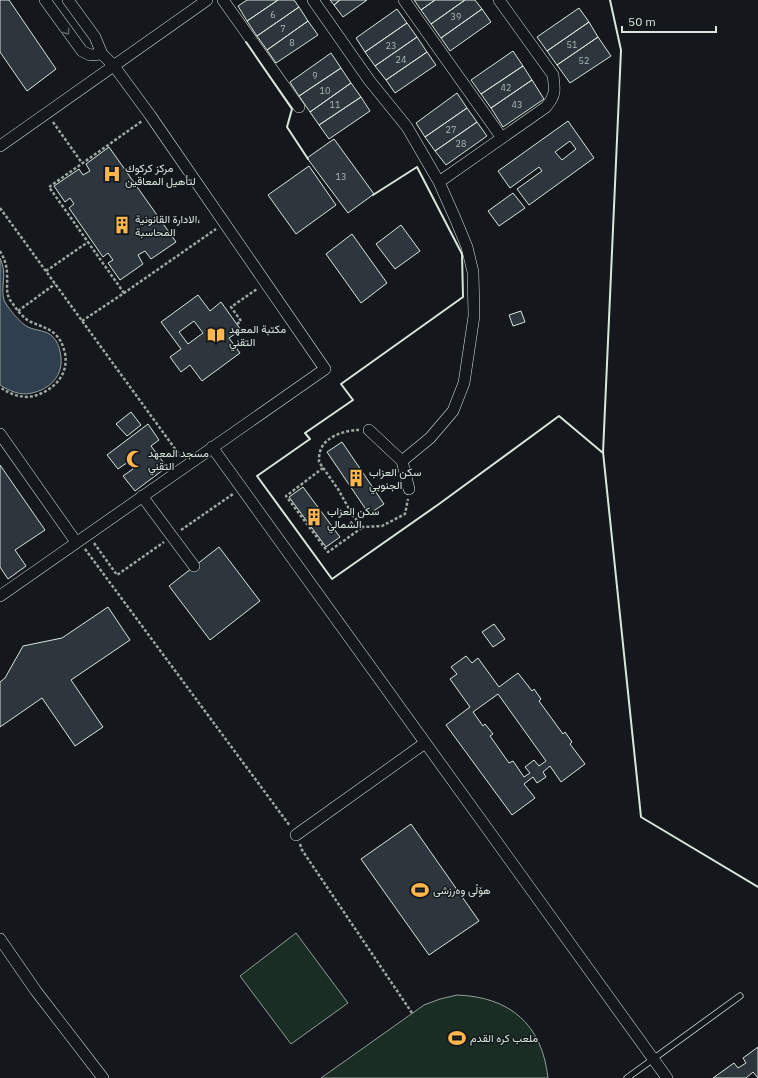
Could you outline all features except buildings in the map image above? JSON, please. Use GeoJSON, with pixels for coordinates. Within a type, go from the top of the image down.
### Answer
{"type":"FeatureCollection","features":[{"type":"Feature","properties":{"kind":"street"},"geometry":{"type":"LineString","coordinates":[[45,0],[82,51],[90,55],[102,54]]}},
{"type":"Feature","properties":{"kind":"street"},"geometry":{"type":"LineString","coordinates":[[0,596],[212,447],[325,370],[150,115],[114,66],[102,54],[95,37],[68,0]]}},
{"type":"Feature","properties":{"kind":"street"},"geometry":{"type":"LineString","coordinates":[[0,146],[207,0]]}},
{"type":"Feature","properties":{"kind":"street"},"geometry":{"type":"LineString","coordinates":[[223,0],[299,107]]}},
{"type":"Feature","properties":{"kind":"street"},"geometry":{"type":"LineString","coordinates":[[313,0],[369,80],[407,127],[439,182],[467,247],[474,272],[474,316],[464,383],[454,411],[430,438],[402,460]]}},
{"type":"Feature","properties":{"kind":"street"},"geometry":{"type":"LineString","coordinates":[[404,0],[502,138]]}},
{"type":"Feature","properties":{"kind":"street"},"geometry":{"type":"LineString","coordinates":[[439,182],[546,107],[553,98],[555,88],[552,75],[500,0]]}},
{"type":"Feature","properties":{"kind":"street"},"geometry":{"type":"LineString","coordinates":[[369,430],[402,460],[409,489]]}},
{"type":"Feature","properties":{"kind":"street"},"geometry":{"type":"LineString","coordinates":[[0,434],[80,539]]}},
{"type":"Feature","properties":{"kind":"street"},"geometry":{"type":"LineString","coordinates":[[212,447],[667,1078]]}},
{"type":"Feature","properties":{"kind":"street"},"geometry":{"type":"LineString","coordinates":[[142,496],[194,566]]}},
{"type":"Feature","properties":{"kind":"street"},"geometry":{"type":"LineString","coordinates":[[296,835],[425,743]]}},
{"type":"Feature","properties":{"kind":"street"},"geometry":{"type":"LineString","coordinates":[[0,939],[36,991],[103,1078]]}},
{"type":"Feature","properties":{"kind":"lane"},"geometry":{"type":"LineString","coordinates":[[627,1078],[740,996]]}},
{"type":"Feature","properties":{"kind":"path"},"geometry":{"type":"LineString","coordinates":[[47,113],[82,163]]}},
{"type":"Feature","properties":{"kind":"path"},"geometry":{"type":"LineString","coordinates":[[124,293],[49,187],[150,115]]}},
{"type":"Feature","properties":{"kind":"path"},"geometry":{"type":"LineString","coordinates":[[0,208],[187,465]]}},
{"type":"Feature","properties":{"kind":"path"},"geometry":{"type":"LineString","coordinates":[[82,321],[224,223]]}},
{"type":"Feature","properties":{"kind":"path"},"geometry":{"type":"LineString","coordinates":[[46,271],[88,241]]}},
{"type":"Feature","properties":{"kind":"path"},"geometry":{"type":"LineString","coordinates":[[0,251],[6,266],[7,293],[18,311],[26,318],[56,335],[64,348],[66,364],[58,382],[46,391],[31,397],[16,395],[0,387]]}},
{"type":"Feature","properties":{"kind":"path"},"geometry":{"type":"LineString","coordinates":[[237,324],[241,321],[231,307],[265,282]]}},
{"type":"Feature","properties":{"kind":"path"},"geometry":{"type":"LineString","coordinates":[[18,311],[55,284]]}},
{"type":"Feature","properties":{"kind":"path"},"geometry":{"type":"LineString","coordinates":[[364,527],[353,516],[338,489],[319,462],[321,449],[332,437],[350,430],[369,430]]}},
{"type":"Feature","properties":{"kind":"path"},"geometry":{"type":"LineString","coordinates":[[323,468],[286,496],[328,552],[364,527],[382,526],[405,514],[409,489]]}},
{"type":"Feature","properties":{"kind":"path"},"geometry":{"type":"LineString","coordinates":[[80,539],[117,575],[236,491]]}},
{"type":"Feature","properties":{"kind":"path"},"geometry":{"type":"LineString","coordinates":[[80,539],[296,835],[302,850],[412,1013]]}},
{"type":"Feature","properties":{"kind":"green space"},"geometry":{"type":"Polygon","coordinates":[[[296,933],[348,1003],[291,1044],[240,976],[296,933]]]}},
{"type":"Feature","properties":{"kind":"green space","name":"ملعب كره القدم"},"geometry":{"type":"Polygon","coordinates":[[[457,995],[493,1001],[508,1008],[520,1017],[531,1029],[539,1043],[545,1059],[548,1078],[321,1078],[424,1005],[457,995]]]}},
{"type":"Feature","properties":{"kind":"water"},"geometry":{"type":"Polygon","coordinates":[[[0,258],[4,275],[4,300],[14,315],[25,325],[51,335],[56,341],[60,351],[60,370],[54,381],[50,385],[38,391],[28,394],[15,392],[0,385],[0,258]]]}},
{"type":"Feature","properties":{"kind":"wall"},"geometry":{"type":"LineString","coordinates":[[373,195],[417,167],[462,254],[463,297],[341,384],[353,400],[305,433],[310,439],[257,476],[332,579],[439,504],[559,416],[603,453],[621,50],[610,0]]}},
{"type":"Feature","properties":{"kind":"wall"},"geometry":{"type":"LineString","coordinates":[[246,42],[292,109],[287,127],[308,159]]}},
{"type":"Feature","properties":{"kind":"wall"},"geometry":{"type":"LineString","coordinates":[[603,452],[641,817],[758,887]]}},
{"type":"Feature","properties":{"kind":"place","name":"مركز كركوك لتأهيل المعاقين"},"geometry":{"type":"Point","coordinates":[112,174]}},
{"type":"Feature","properties":{"kind":"place","name":"الادارة القانونية، المحاسبة"},"geometry":{"type":"Point","coordinates":[122,225]}},
{"type":"Feature","properties":{"kind":"place","name":"مكتبة المعهد التقني"},"geometry":{"type":"Point","coordinates":[216,335]}},
{"type":"Feature","properties":{"kind":"place","name":"مسجد المعهد التقني"},"geometry":{"type":"Point","coordinates":[135,459]}},
{"type":"Feature","properties":{"kind":"place","name":"سكن العزاب الجنوبي"},"geometry":{"type":"Point","coordinates":[356,478]}},
{"type":"Feature","properties":{"kind":"place","name":"سكن العزاب الشمالي"},"geometry":{"type":"Point","coordinates":[314,517]}},
{"type":"Feature","properties":{"kind":"place","name":"هۆڵی وەرزشی"},"geometry":{"type":"Point","coordinates":[420,890]}},
{"type":"Feature","properties":{"kind":"place","name":"ملعب كره القدم"},"geometry":{"type":"Point","coordinates":[457,1038]}}]}
